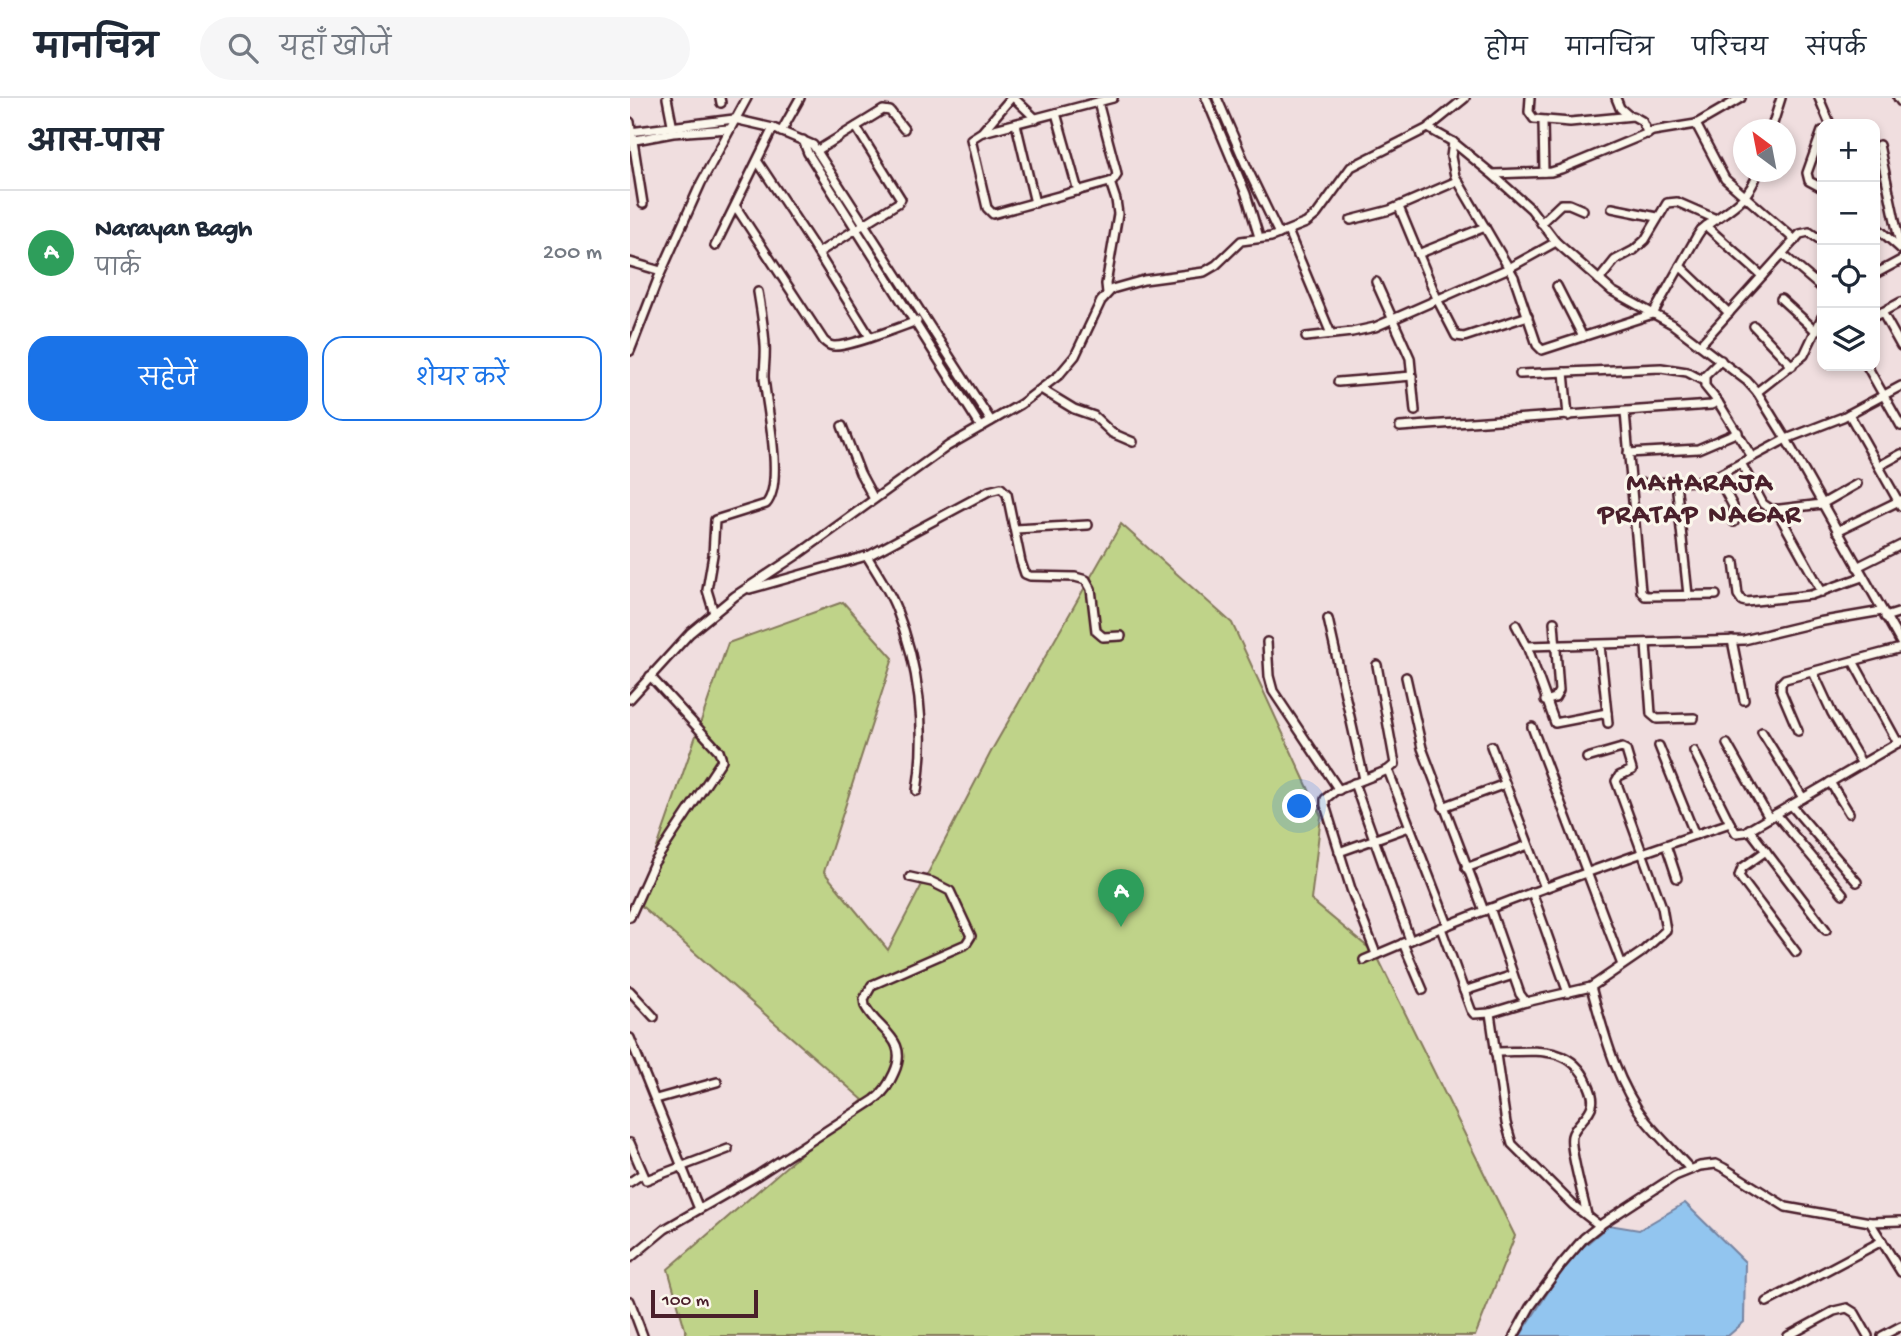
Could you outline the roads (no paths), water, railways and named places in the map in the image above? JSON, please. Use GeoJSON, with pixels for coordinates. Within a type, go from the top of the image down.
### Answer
{"type":"FeatureCollection","features":[{"type":"Feature","properties":{"kind":"street"},"geometry":{"type":"LineString","coordinates":[[667,98],[673,130]]}},
{"type":"Feature","properties":{"kind":"street"},"geometry":{"type":"LineString","coordinates":[[630,351],[661,271],[701,183],[747,98]]}},
{"type":"Feature","properties":{"kind":"street"},"geometry":{"type":"LineString","coordinates":[[781,132],[800,98]]}},
{"type":"Feature","properties":{"kind":"street"},"geometry":{"type":"LineString","coordinates":[[1036,119],[1012,98],[982,132],[971,139],[989,212],[993,214],[1110,182],[1117,175],[1098,102]]}},
{"type":"Feature","properties":{"kind":"street"},"geometry":{"type":"LineString","coordinates":[[982,132],[1113,98]]}},
{"type":"Feature","properties":{"kind":"street"},"geometry":{"type":"LineString","coordinates":[[1206,98],[1237,173],[1259,237]]}},
{"type":"Feature","properties":{"kind":"street"},"geometry":{"type":"LineString","coordinates":[[1217,98],[1279,234]]}},
{"type":"Feature","properties":{"kind":"street"},"geometry":{"type":"LineString","coordinates":[[630,699],[690,634],[743,591],[948,446],[991,421],[1059,375],[1075,356],[1107,293],[1123,285],[1204,272],[1216,265],[1241,241],[1279,234],[1306,223],[1317,214],[1344,175],[1358,162],[1428,128],[1465,98]]}},
{"type":"Feature","properties":{"kind":"street"},"geometry":{"type":"LineString","coordinates":[[1531,98],[1530,115],[1543,121],[1570,122],[1628,115]]}},
{"type":"Feature","properties":{"kind":"street"},"geometry":{"type":"LineString","coordinates":[[1616,98],[1620,108],[1642,121],[1648,134]]}},
{"type":"Feature","properties":{"kind":"street"},"geometry":{"type":"LineString","coordinates":[[1492,174],[1562,169],[1648,134],[1696,124],[1741,98]]}},
{"type":"Feature","properties":{"kind":"street"},"geometry":{"type":"LineString","coordinates":[[1775,119],[1782,98]]}},
{"type":"Feature","properties":{"kind":"street"},"geometry":{"type":"LineString","coordinates":[[1819,98],[1826,119]]}},
{"type":"Feature","properties":{"kind":"street"},"geometry":{"type":"LineString","coordinates":[[818,150],[883,110],[890,111],[904,129]]}},
{"type":"Feature","properties":{"kind":"street"},"geometry":{"type":"LineString","coordinates":[[1056,113],[1078,191]]}},
{"type":"Feature","properties":{"kind":"street"},"geometry":{"type":"LineString","coordinates":[[631,136],[734,119],[773,128],[803,140],[818,150],[991,421]]}},
{"type":"Feature","properties":{"kind":"street"},"geometry":{"type":"LineString","coordinates":[[1543,121],[1544,172]]}},
{"type":"Feature","properties":{"kind":"street"},"geometry":{"type":"LineString","coordinates":[[630,122],[643,204]]}},
{"type":"Feature","properties":{"kind":"street"},"geometry":{"type":"LineString","coordinates":[[1016,124],[1035,203]]}},
{"type":"Feature","properties":{"kind":"street"},"geometry":{"type":"LineString","coordinates":[[1696,124],[1720,173],[1795,240]]}},
{"type":"Feature","properties":{"kind":"street"},"geometry":{"type":"LineString","coordinates":[[818,253],[901,199],[856,127]]}},
{"type":"Feature","properties":{"kind":"street"},"geometry":{"type":"LineString","coordinates":[[715,246],[773,128]]}},
{"type":"Feature","properties":{"kind":"street"},"geometry":{"type":"LineString","coordinates":[[1428,128],[1454,142],[1492,174],[1531,209],[1556,242],[1612,291],[1700,345],[1747,381],[1757,392],[1786,439],[1901,646],[1785,679],[1780,687],[1798,731]]}},
{"type":"Feature","properties":{"kind":"street"},"geometry":{"type":"LineString","coordinates":[[673,130],[729,129]]}},
{"type":"Feature","properties":{"kind":"street"},"geometry":{"type":"LineString","coordinates":[[1221,133],[1230,130]]}},
{"type":"Feature","properties":{"kind":"street"},"geometry":{"type":"LineString","coordinates":[[803,140],[808,153],[855,230],[981,427]]}},
{"type":"Feature","properties":{"kind":"street"},"geometry":{"type":"LineString","coordinates":[[1454,142],[1452,168],[1457,181],[1509,268],[1537,345],[1542,350],[1653,314],[1697,236],[1706,226],[1746,197],[1755,182]]}},
{"type":"Feature","properties":{"kind":"street"},"geometry":{"type":"LineString","coordinates":[[1817,145],[1807,173],[1809,181],[1817,185]]}},
{"type":"Feature","properties":{"kind":"street"},"geometry":{"type":"LineString","coordinates":[[1880,150],[1901,249]]}},
{"type":"Feature","properties":{"kind":"street"},"geometry":{"type":"LineString","coordinates":[[758,162],[870,337]]}},
{"type":"Feature","properties":{"kind":"street"},"geometry":{"type":"LineString","coordinates":[[1237,173],[1248,170]]}},
{"type":"Feature","properties":{"kind":"street"},"geometry":{"type":"LineString","coordinates":[[1351,220],[1399,207],[1457,181]]}},
{"type":"Feature","properties":{"kind":"street"},"geometry":{"type":"LineString","coordinates":[[1107,293],[1106,284],[1118,214],[1118,205],[1110,182]]}},
{"type":"Feature","properties":{"kind":"street"},"geometry":{"type":"LineString","coordinates":[[1599,280],[1615,260],[1634,250],[1645,240],[1664,205],[1672,202],[1716,219]]}},
{"type":"Feature","properties":{"kind":"street"},"geometry":{"type":"LineString","coordinates":[[1541,223],[1561,204],[1569,204],[1583,210]]}},
{"type":"Feature","properties":{"kind":"street"},"geometry":{"type":"LineString","coordinates":[[736,207],[824,341],[830,346],[870,337],[925,319]]}},
{"type":"Feature","properties":{"kind":"street"},"geometry":{"type":"LineString","coordinates":[[1399,207],[1438,301],[1453,332],[1459,338],[1528,316]]}},
{"type":"Feature","properties":{"kind":"street"},"geometry":{"type":"LineString","coordinates":[[1612,208],[1657,217]]}},
{"type":"Feature","properties":{"kind":"street"},"geometry":{"type":"LineString","coordinates":[[1418,254],[1485,226]]}},
{"type":"Feature","properties":{"kind":"street"},"geometry":{"type":"LineString","coordinates":[[1706,226],[1762,276]]}},
{"type":"Feature","properties":{"kind":"street"},"geometry":{"type":"LineString","coordinates":[[1880,230],[1901,249]]}},
{"type":"Feature","properties":{"kind":"street"},"geometry":{"type":"LineString","coordinates":[[1288,231],[1331,334]]}},
{"type":"Feature","properties":{"kind":"street"},"geometry":{"type":"LineString","coordinates":[[1700,345],[1800,234],[1809,232],[1817,238]]}},
{"type":"Feature","properties":{"kind":"street"},"geometry":{"type":"LineString","coordinates":[[1306,337],[1363,331],[1438,301],[1509,268],[1556,242]]}},
{"type":"Feature","properties":{"kind":"street"},"geometry":{"type":"LineString","coordinates":[[1782,254],[1817,284]]}},
{"type":"Feature","properties":{"kind":"street"},"geometry":{"type":"LineString","coordinates":[[1880,271],[1901,260]]}},
{"type":"Feature","properties":{"kind":"street"},"geometry":{"type":"LineString","coordinates":[[630,262],[661,271]]}},
{"type":"Feature","properties":{"kind":"street"},"geometry":{"type":"LineString","coordinates":[[1680,266],[1729,313]]}},
{"type":"Feature","properties":{"kind":"street"},"geometry":{"type":"LineString","coordinates":[[1376,282],[1410,358],[1415,411]]}},
{"type":"Feature","properties":{"kind":"street"},"geometry":{"type":"LineString","coordinates":[[1558,286],[1583,337]]}},
{"type":"Feature","properties":{"kind":"street"},"geometry":{"type":"LineString","coordinates":[[714,613],[707,590],[715,520],[766,504],[773,493],[775,482],[758,292]]}},
{"type":"Feature","properties":{"kind":"street"},"geometry":{"type":"LineString","coordinates":[[1757,392],[1804,355],[1816,331],[1781,299]]}},
{"type":"Feature","properties":{"kind":"street"},"geometry":{"type":"LineString","coordinates":[[1880,313],[1901,302]]}},
{"type":"Feature","properties":{"kind":"street"},"geometry":{"type":"LineString","coordinates":[[1880,317],[1901,346]]}},
{"type":"Feature","properties":{"kind":"street"},"geometry":{"type":"LineString","coordinates":[[1754,326],[1792,366]]}},
{"type":"Feature","properties":{"kind":"street"},"geometry":{"type":"LineString","coordinates":[[1721,360],[1708,371],[1705,386],[1738,432],[1752,457]]}},
{"type":"Feature","properties":{"kind":"street"},"geometry":{"type":"LineString","coordinates":[[1520,374],[1661,368],[1687,372],[1704,381]]}},
{"type":"Feature","properties":{"kind":"street"},"geometry":{"type":"LineString","coordinates":[[1870,371],[1901,426]]}},
{"type":"Feature","properties":{"kind":"street"},"geometry":{"type":"LineString","coordinates":[[1564,372],[1568,416]]}},
{"type":"Feature","properties":{"kind":"street"},"geometry":{"type":"LineString","coordinates":[[1338,382],[1412,376]]}},
{"type":"Feature","properties":{"kind":"street"},"geometry":{"type":"LineString","coordinates":[[1631,484],[1698,481],[1717,476],[1786,439],[1849,414],[1901,386]]}},
{"type":"Feature","properties":{"kind":"street"},"geometry":{"type":"LineString","coordinates":[[1041,389],[1094,416],[1110,431],[1133,442]]}},
{"type":"Feature","properties":{"kind":"street"},"geometry":{"type":"LineString","coordinates":[[1400,427],[1703,407],[1718,402]]}},
{"type":"Feature","properties":{"kind":"street"},"geometry":{"type":"LineString","coordinates":[[1625,412],[1643,594],[1716,595]]}},
{"type":"Feature","properties":{"kind":"street"},"geometry":{"type":"LineString","coordinates":[[1837,531],[1900,502],[1849,414]]}},
{"type":"Feature","properties":{"kind":"street"},"geometry":{"type":"LineString","coordinates":[[842,426],[860,473],[874,499]]}},
{"type":"Feature","properties":{"kind":"street"},"geometry":{"type":"LineString","coordinates":[[1629,453],[1698,449],[1738,432]]}},
{"type":"Feature","properties":{"kind":"street"},"geometry":{"type":"LineString","coordinates":[[1879,466],[1901,454]]}},
{"type":"Feature","properties":{"kind":"street"},"geometry":{"type":"LineString","coordinates":[[1741,463],[1768,509],[1822,504],[1857,484]]}},
{"type":"Feature","properties":{"kind":"street"},"geometry":{"type":"LineString","coordinates":[[1717,476],[1733,506],[1734,522]]}},
{"type":"Feature","properties":{"kind":"street"},"geometry":{"type":"LineString","coordinates":[[1676,482],[1688,595]]}},
{"type":"Feature","properties":{"kind":"street"},"geometry":{"type":"LineString","coordinates":[[743,591],[867,556],[996,488],[1005,490],[1007,494],[1026,574],[1086,580],[1091,589],[1096,631],[1102,637],[1121,636]]}},
{"type":"Feature","properties":{"kind":"street"},"geometry":{"type":"LineString","coordinates":[[1776,509],[1822,592]]}},
{"type":"Feature","properties":{"kind":"street"},"geometry":{"type":"LineString","coordinates":[[1015,529],[1088,524]]}},
{"type":"Feature","properties":{"kind":"street"},"geometry":{"type":"LineString","coordinates":[[1857,567],[1901,545]]}},
{"type":"Feature","properties":{"kind":"street"},"geometry":{"type":"LineString","coordinates":[[867,556],[896,608],[918,689],[922,763],[917,791]]}},
{"type":"Feature","properties":{"kind":"street"},"geometry":{"type":"LineString","coordinates":[[1734,562],[1738,595],[1742,601],[1822,592],[1862,577]]}},
{"type":"Feature","properties":{"kind":"street"},"geometry":{"type":"LineString","coordinates":[[1527,646],[1744,640],[1818,622],[1901,612]]}},
{"type":"Feature","properties":{"kind":"street"},"geometry":{"type":"LineString","coordinates":[[1328,619],[1364,779]]}},
{"type":"Feature","properties":{"kind":"street"},"geometry":{"type":"LineString","coordinates":[[1545,701],[1558,695],[1554,622]]}},
{"type":"Feature","properties":{"kind":"street"},"geometry":{"type":"LineString","coordinates":[[1516,625],[1527,646],[1552,720],[1558,723],[1607,713]]}},
{"type":"Feature","properties":{"kind":"street"},"geometry":{"type":"LineString","coordinates":[[1732,640],[1744,700]]}},
{"type":"Feature","properties":{"kind":"street"},"geometry":{"type":"LineString","coordinates":[[1267,642],[1269,676],[1273,691],[1339,790]]}},
{"type":"Feature","properties":{"kind":"street"},"geometry":{"type":"LineString","coordinates":[[1646,644],[1651,713],[1657,719],[1694,718]]}},
{"type":"Feature","properties":{"kind":"street"},"geometry":{"type":"LineString","coordinates":[[1600,645],[1608,723]]}},
{"type":"Feature","properties":{"kind":"street"},"geometry":{"type":"LineString","coordinates":[[1694,751],[1736,833],[1749,830],[1900,742],[1853,661]]}},
{"type":"Feature","properties":{"kind":"street"},"geometry":{"type":"LineString","coordinates":[[1376,954],[1339,852],[1325,799],[1354,783],[1388,770],[1395,764],[1377,665]]}},
{"type":"Feature","properties":{"kind":"street"},"geometry":{"type":"LineString","coordinates":[[1813,672],[1832,713],[1862,764]]}},
{"type":"Feature","properties":{"kind":"street"},"geometry":{"type":"LineString","coordinates":[[630,916],[654,863],[722,760],[719,751],[650,676]]}},
{"type":"Feature","properties":{"kind":"street"},"geometry":{"type":"LineString","coordinates":[[1406,677],[1422,748],[1443,807],[1466,868],[1526,1002]]}},
{"type":"Feature","properties":{"kind":"street"},"geometry":{"type":"LineString","coordinates":[[1532,727],[1622,965]]}},
{"type":"Feature","properties":{"kind":"street"},"geometry":{"type":"LineString","coordinates":[[1762,732],[1803,798]]}},
{"type":"Feature","properties":{"kind":"street"},"geometry":{"type":"LineString","coordinates":[[1727,744],[1772,816],[1843,894]]}},
{"type":"Feature","properties":{"kind":"street"},"geometry":{"type":"LineString","coordinates":[[1490,746],[1545,888]]}},
{"type":"Feature","properties":{"kind":"street"},"geometry":{"type":"LineString","coordinates":[[1658,746],[1695,835]]}},
{"type":"Feature","properties":{"kind":"street"},"geometry":{"type":"LineString","coordinates":[[1388,770],[1474,1014],[1490,1013],[1591,986],[1643,952],[1666,930],[1665,917],[1616,781],[1619,776],[1632,771],[1626,750],[1622,748],[1587,758]]}},
{"type":"Feature","properties":{"kind":"street"},"geometry":{"type":"LineString","coordinates":[[1830,782],[1849,813]]}},
{"type":"Feature","properties":{"kind":"street"},"geometry":{"type":"LineString","coordinates":[[1354,783],[1423,990]]}},
{"type":"Feature","properties":{"kind":"street"},"geometry":{"type":"LineString","coordinates":[[1443,807],[1505,784]]}},
{"type":"Feature","properties":{"kind":"street"},"geometry":{"type":"LineString","coordinates":[[1791,805],[1857,882]]}},
{"type":"Feature","properties":{"kind":"street"},"geometry":{"type":"LineString","coordinates":[[1364,960],[1532,892],[1730,823]]}},
{"type":"Feature","properties":{"kind":"street"},"geometry":{"type":"LineString","coordinates":[[1339,852],[1409,827]]}},
{"type":"Feature","properties":{"kind":"street"},"geometry":{"type":"LineString","coordinates":[[1749,830],[1826,930]]}},
{"type":"Feature","properties":{"kind":"street"},"geometry":{"type":"LineString","coordinates":[[1466,868],[1528,845]]}},
{"type":"Feature","properties":{"kind":"street"},"geometry":{"type":"LineString","coordinates":[[1666,845],[1677,878]]}},
{"type":"Feature","properties":{"kind":"street"},"geometry":{"type":"LineString","coordinates":[[1766,851],[1742,868],[1739,876],[1797,952]]}},
{"type":"Feature","properties":{"kind":"street"},"geometry":{"type":"LineString","coordinates":[[630,1258],[665,1229],[819,1136],[886,1090],[900,1056],[893,1040],[865,1006],[867,991],[872,985],[966,944],[971,936],[950,891],[932,882],[910,877]]}},
{"type":"Feature","properties":{"kind":"street"},"geometry":{"type":"LineString","coordinates":[[1532,892],[1568,993]]}},
{"type":"Feature","properties":{"kind":"street"},"geometry":{"type":"LineString","coordinates":[[1464,991],[1513,975]]}},
{"type":"Feature","properties":{"kind":"street"},"geometry":{"type":"LineString","coordinates":[[1591,986],[1606,1044],[1617,1070],[1645,1119],[1690,1169]]}},
{"type":"Feature","properties":{"kind":"street"},"geometry":{"type":"LineString","coordinates":[[630,991],[654,1017]]}},
{"type":"Feature","properties":{"kind":"street"},"geometry":{"type":"LineString","coordinates":[[1490,1013],[1511,1144],[1565,1198],[1600,1226]]}},
{"type":"Feature","properties":{"kind":"street"},"geometry":{"type":"LineString","coordinates":[[630,1038],[699,1209]]}},
{"type":"Feature","properties":{"kind":"street"},"geometry":{"type":"LineString","coordinates":[[1495,1052],[1555,1053],[1575,1063],[1585,1076],[1593,1102],[1575,1130],[1572,1143],[1587,1216]]}},
{"type":"Feature","properties":{"kind":"street"},"geometry":{"type":"LineString","coordinates":[[656,1100],[717,1082]]}},
{"type":"Feature","properties":{"kind":"street"},"geometry":{"type":"LineString","coordinates":[[630,1143],[644,1178],[649,1179],[728,1149]]}},
{"type":"Feature","properties":{"kind":"street"},"geometry":{"type":"LineString","coordinates":[[1514,1336],[1530,1307],[1575,1247],[1600,1226],[1675,1176],[1690,1169],[1716,1164],[1786,1207],[1870,1223],[1901,1221]]}},
{"type":"Feature","properties":{"kind":"street"},"geometry":{"type":"LineString","coordinates":[[630,1182],[642,1174]]}},
{"type":"Feature","properties":{"kind":"street"},"geometry":{"type":"LineString","coordinates":[[1870,1223],[1901,1272]]}},
{"type":"Feature","properties":{"kind":"street"},"geometry":{"type":"LineString","coordinates":[[1767,1302],[1882,1241]]}},
{"type":"Feature","properties":{"kind":"street"},"geometry":{"type":"LineString","coordinates":[[630,1301],[643,1336]]}},
{"type":"Feature","properties":{"kind":"street"},"geometry":{"type":"LineString","coordinates":[[1788,1336],[1834,1311],[1847,1308],[1855,1312],[1868,1336]]}},
{"type":"Feature","properties":{"kind":"street"},"geometry":{"type":"LineString","coordinates":[[1882,1336],[1901,1326]]}},
{"type":"Feature","properties":{"kind":"water"},"geometry":{"type":"Polygon","coordinates":[[[1685,1203],[1745,1262],[1744,1322],[1728,1336],[1520,1336],[1569,1259],[1609,1225],[1639,1230],[1685,1203]]]}},
{"type":"Feature","properties":{"kind":"place","name":"Narayan Bagh"},"geometry":{"type":"Point","coordinates":[1121,927]}},
{"type":"Feature","properties":{"kind":"district","name":"MAHARAJA PRATAP NAGAR"},"geometry":{"type":"Point","coordinates":[1700,496]}}]}
